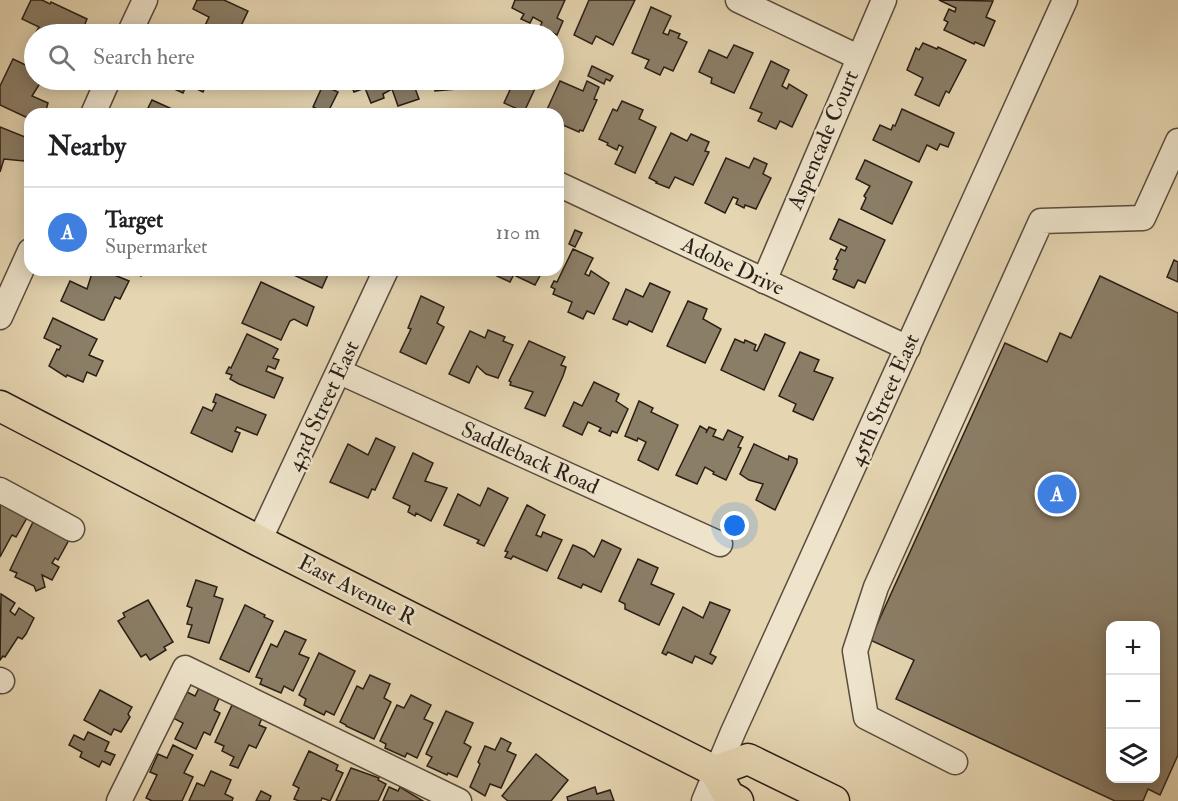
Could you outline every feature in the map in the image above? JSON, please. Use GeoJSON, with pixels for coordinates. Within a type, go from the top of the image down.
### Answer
{"type":"FeatureCollection","features":[{"type":"Feature","properties":{"kind":"main road","name":"East Avenue R"},"geometry":{"type":"LineString","coordinates":[[0,406],[259,541],[716,771]]}},
{"type":"Feature","properties":{"kind":"main road"},"geometry":{"type":"LineString","coordinates":[[738,801],[729,796],[716,771],[748,759],[834,801]]}},
{"type":"Feature","properties":{"kind":"street"},"geometry":{"type":"LineString","coordinates":[[133,24],[144,0]]}},
{"type":"Feature","properties":{"kind":"street"},"geometry":{"type":"LineString","coordinates":[[738,0],[858,57]]}},
{"type":"Feature","properties":{"kind":"street","name":"Aspencade Court"},"geometry":{"type":"LineString","coordinates":[[764,281],[884,0]]}},
{"type":"Feature","properties":{"kind":"street","name":"45th Street East"},"geometry":{"type":"LineString","coordinates":[[704,801],[1065,0]]}},
{"type":"Feature","properties":{"kind":"street"},"geometry":{"type":"LineString","coordinates":[[96,108],[104,90]]}},
{"type":"Feature","properties":{"kind":"street"},"geometry":{"type":"LineString","coordinates":[[955,762],[866,717],[855,651],[876,587],[1041,221],[1143,218],[1178,141]]}},
{"type":"Feature","properties":{"kind":"street","name":"Adobe Drive"},"geometry":{"type":"LineString","coordinates":[[564,187],[908,348]]}},
{"type":"Feature","properties":{"kind":"street"},"geometry":{"type":"LineString","coordinates":[[0,317],[24,264]]}},
{"type":"Feature","properties":{"kind":"street","name":"43rd Street East"},"geometry":{"type":"LineString","coordinates":[[259,541],[383,276]]}},
{"type":"Feature","properties":{"kind":"street","name":"Saddleback Road"},"geometry":{"type":"LineString","coordinates":[[340,372],[720,544]]}},
{"type":"Feature","properties":{"kind":"street"},"geometry":{"type":"LineString","coordinates":[[0,490],[72,529]]}},
{"type":"Feature","properties":{"kind":"street"},"geometry":{"type":"LineString","coordinates":[[119,801],[185,668],[459,801]]}},
{"type":"Feature","properties":{"kind":"building"},"geometry":{"type":"Polygon","coordinates":[[[31,0],[42,0],[87,19],[85,24],[33,24],[22,19],[31,0]]]}},
{"type":"Feature","properties":{"kind":"building"},"geometry":{"type":"Polygon","coordinates":[[[197,0],[224,0],[248,11],[242,24],[206,24],[209,17],[193,9],[197,0]]]}},
{"type":"Feature","properties":{"kind":"building"},"geometry":{"type":"Polygon","coordinates":[[[515,0],[565,0],[557,18],[563,21],[562,24],[541,24],[542,22],[533,17],[530,23],[521,19],[524,14],[512,8],[515,0]]]}},
{"type":"Feature","properties":{"kind":"building"},"geometry":{"type":"Polygon","coordinates":[[[589,0],[635,0],[613,45],[596,36],[592,44],[574,35],[589,0]]]}},
{"type":"Feature","properties":{"kind":"building"},"geometry":{"type":"Polygon","coordinates":[[[939,0],[993,1],[986,17],[995,21],[984,46],[975,42],[974,44],[944,30],[948,22],[944,20],[949,9],[955,12],[956,8],[939,0]]]}},
{"type":"Feature","properties":{"kind":"building"},"geometry":{"type":"Polygon","coordinates":[[[651,7],[671,16],[663,33],[668,35],[670,30],[680,34],[678,38],[687,42],[673,71],[664,67],[660,75],[645,68],[649,60],[632,53],[651,7]]]}},
{"type":"Feature","properties":{"kind":"building"},"geometry":{"type":"Polygon","coordinates":[[[923,43],[966,60],[949,93],[946,91],[939,106],[915,95],[923,78],[907,70],[916,48],[919,50],[923,43]]]}},
{"type":"Feature","properties":{"kind":"building"},"geometry":{"type":"Polygon","coordinates":[[[734,45],[753,53],[734,93],[711,83],[712,78],[699,72],[709,50],[727,58],[734,45]]]}},
{"type":"Feature","properties":{"kind":"building"},"geometry":{"type":"Polygon","coordinates":[[[13,59],[24,64],[24,90],[36,90],[32,96],[48,103],[47,108],[24,108],[24,116],[0,105],[0,86],[13,59]]]}},
{"type":"Feature","properties":{"kind":"building"},"geometry":{"type":"Polygon","coordinates":[[[771,61],[789,70],[782,86],[787,89],[789,84],[807,95],[792,127],[780,121],[776,129],[758,121],[762,113],[750,108],[771,61]]]}},
{"type":"Feature","properties":{"kind":"building"},"geometry":{"type":"Polygon","coordinates":[[[592,66],[613,76],[610,81],[606,79],[604,84],[588,76],[592,66]]]}},
{"type":"Feature","properties":{"kind":"building"},"geometry":{"type":"Polygon","coordinates":[[[587,81],[599,87],[594,99],[597,100],[583,131],[579,132],[564,125],[564,108],[548,108],[556,90],[564,90],[564,83],[583,91],[587,81]]]}},
{"type":"Feature","properties":{"kind":"building"},"geometry":{"type":"Polygon","coordinates":[[[321,90],[338,92],[330,108],[313,107],[321,90]]]}},
{"type":"Feature","properties":{"kind":"building"},"geometry":{"type":"Polygon","coordinates":[[[366,90],[390,90],[383,94],[384,98],[371,103],[366,90]]]}},
{"type":"Feature","properties":{"kind":"building"},"geometry":{"type":"Polygon","coordinates":[[[392,90],[416,90],[419,99],[398,106],[392,90]]]}},
{"type":"Feature","properties":{"kind":"building"},"geometry":{"type":"Polygon","coordinates":[[[510,90],[534,90],[526,108],[515,108],[504,103],[510,90]]]}},
{"type":"Feature","properties":{"kind":"building"},"geometry":{"type":"Polygon","coordinates":[[[152,100],[170,108],[148,108],[152,100]]]}},
{"type":"Feature","properties":{"kind":"building"},"geometry":{"type":"Polygon","coordinates":[[[622,101],[643,110],[639,119],[656,127],[635,173],[615,164],[623,147],[619,145],[617,150],[599,139],[613,109],[617,111],[622,101]]]}},
{"type":"Feature","properties":{"kind":"building"},"geometry":{"type":"Polygon","coordinates":[[[902,109],[954,133],[948,147],[940,144],[937,150],[927,145],[919,162],[873,140],[880,125],[891,130],[893,125],[895,126],[902,109]]]}},
{"type":"Feature","properties":{"kind":"building"},"geometry":{"type":"Polygon","coordinates":[[[0,127],[24,137],[24,161],[4,159],[0,172],[0,127]]]}},
{"type":"Feature","properties":{"kind":"building"},"geometry":{"type":"Polygon","coordinates":[[[671,133],[687,141],[691,134],[709,142],[705,151],[709,152],[693,185],[675,177],[669,188],[649,178],[671,133]]]}},
{"type":"Feature","properties":{"kind":"building"},"geometry":{"type":"Polygon","coordinates":[[[726,158],[749,168],[754,158],[767,164],[763,174],[771,178],[756,209],[745,205],[744,208],[736,204],[738,199],[733,197],[725,213],[705,203],[726,158]]]}},
{"type":"Feature","properties":{"kind":"building"},"geometry":{"type":"Polygon","coordinates":[[[865,160],[912,182],[892,224],[861,209],[866,198],[864,196],[870,186],[856,179],[865,160]]]}},
{"type":"Feature","properties":{"kind":"building"},"geometry":{"type":"Polygon","coordinates":[[[839,219],[885,240],[865,283],[858,280],[854,288],[833,279],[837,270],[834,269],[838,260],[836,259],[841,249],[845,251],[847,247],[830,239],[839,219]]]}},
{"type":"Feature","properties":{"kind":"building"},"geometry":{"type":"Polygon","coordinates":[[[575,230],[582,233],[575,247],[569,244],[575,230]]]}},
{"type":"Feature","properties":{"kind":"building"},"geometry":{"type":"Polygon","coordinates":[[[573,249],[593,258],[585,274],[589,276],[591,271],[609,283],[594,314],[587,311],[583,319],[568,312],[572,302],[553,294],[555,289],[551,287],[560,276],[564,276],[564,268],[573,249]]]}},
{"type":"Feature","properties":{"kind":"building"},"geometry":{"type":"Polygon","coordinates":[[[1174,260],[1178,262],[1178,282],[1167,277],[1174,260]]]}},
{"type":"Feature","properties":{"kind":"building"},"geometry":{"type":"Polygon","coordinates":[[[91,276],[117,276],[129,281],[120,299],[115,297],[104,320],[61,301],[70,281],[87,289],[91,276]]]}},
{"type":"Feature","properties":{"kind":"building"},"geometry":{"type":"Polygon","coordinates":[[[296,276],[327,276],[322,288],[296,276]]]}},
{"type":"Feature","properties":{"kind":"building"},"geometry":{"type":"Polygon","coordinates":[[[497,276],[513,276],[510,282],[497,276]]]}},
{"type":"Feature","properties":{"kind":"building"},"geometry":{"type":"Polygon","coordinates":[[[516,276],[540,276],[535,285],[516,276]]]}},
{"type":"Feature","properties":{"kind":"building"},"geometry":{"type":"Polygon","coordinates":[[[1100,276],[1178,313],[1178,755],[1160,795],[1148,789],[1143,801],[1115,801],[896,699],[914,660],[870,640],[1005,343],[1047,362],[1060,333],[1071,338],[1100,276]]]}},
{"type":"Feature","properties":{"kind":"building"},"geometry":{"type":"Polygon","coordinates":[[[261,282],[314,307],[307,326],[294,319],[290,321],[281,340],[242,323],[261,282]]]}},
{"type":"Feature","properties":{"kind":"building"},"geometry":{"type":"Polygon","coordinates":[[[650,283],[670,292],[652,332],[629,321],[627,325],[613,319],[626,289],[643,297],[650,283]]]}},
{"type":"Feature","properties":{"kind":"building"},"geometry":{"type":"Polygon","coordinates":[[[421,296],[444,307],[437,323],[444,327],[426,364],[400,352],[411,329],[408,328],[421,296]]]}},
{"type":"Feature","properties":{"kind":"building"},"geometry":{"type":"Polygon","coordinates":[[[688,301],[707,309],[703,319],[721,329],[705,363],[667,346],[688,301]]]}},
{"type":"Feature","properties":{"kind":"building"},"geometry":{"type":"Polygon","coordinates":[[[53,318],[97,339],[89,355],[103,361],[96,376],[87,372],[83,382],[67,375],[66,377],[49,366],[57,349],[59,350],[61,346],[44,338],[53,318]]]}},
{"type":"Feature","properties":{"kind":"building"},"geometry":{"type":"Polygon","coordinates":[[[488,330],[505,337],[503,341],[513,345],[498,378],[486,374],[477,366],[469,383],[449,374],[470,331],[485,338],[488,330]]]}},
{"type":"Feature","properties":{"kind":"building"},"geometry":{"type":"Polygon","coordinates":[[[247,334],[278,349],[273,358],[279,360],[275,369],[268,366],[266,371],[283,378],[274,398],[239,384],[230,379],[232,375],[226,373],[229,367],[231,368],[247,334]]]}},
{"type":"Feature","properties":{"kind":"building"},"geometry":{"type":"Polygon","coordinates":[[[765,334],[785,343],[764,390],[721,370],[735,339],[756,345],[754,350],[757,351],[765,334]]]}},
{"type":"Feature","properties":{"kind":"building"},"geometry":{"type":"Polygon","coordinates":[[[529,341],[565,357],[561,365],[566,367],[563,376],[545,416],[525,408],[533,392],[510,385],[509,381],[529,341]]]}},
{"type":"Feature","properties":{"kind":"building"},"geometry":{"type":"Polygon","coordinates":[[[800,352],[819,360],[814,371],[833,378],[813,420],[793,411],[796,404],[779,396],[800,352]]]}},
{"type":"Feature","properties":{"kind":"building"},"geometry":{"type":"Polygon","coordinates":[[[594,382],[619,394],[616,401],[628,409],[617,433],[612,431],[610,436],[599,431],[601,428],[588,422],[582,435],[563,426],[574,402],[582,406],[594,382]]]}},
{"type":"Feature","properties":{"kind":"building"},"geometry":{"type":"Polygon","coordinates":[[[216,394],[266,415],[257,435],[237,427],[235,431],[240,433],[232,452],[191,433],[203,407],[212,411],[216,403],[213,402],[216,394]]]}},
{"type":"Feature","properties":{"kind":"building"},"geometry":{"type":"Polygon","coordinates":[[[639,401],[653,408],[651,412],[678,425],[658,470],[638,460],[646,442],[625,436],[639,401]]]}},
{"type":"Feature","properties":{"kind":"building"},"geometry":{"type":"Polygon","coordinates":[[[700,426],[707,430],[706,433],[709,427],[716,430],[713,436],[723,440],[728,430],[743,437],[738,447],[741,448],[726,480],[705,467],[697,484],[676,475],[700,426]]]}},
{"type":"Feature","properties":{"kind":"building"},"geometry":{"type":"Polygon","coordinates":[[[376,438],[395,447],[375,490],[372,489],[368,498],[330,482],[348,444],[368,455],[376,438]]]}},
{"type":"Feature","properties":{"kind":"building"},"geometry":{"type":"Polygon","coordinates":[[[754,444],[788,460],[789,456],[797,459],[775,510],[756,500],[763,484],[749,480],[740,474],[754,444]]]}},
{"type":"Feature","properties":{"kind":"building"},"geometry":{"type":"Polygon","coordinates":[[[413,453],[433,463],[425,481],[447,488],[431,521],[416,513],[415,516],[408,512],[410,506],[393,498],[413,453]]]}},
{"type":"Feature","properties":{"kind":"building"},"geometry":{"type":"Polygon","coordinates":[[[488,488],[508,498],[484,546],[477,543],[479,540],[444,525],[458,494],[480,506],[488,488]]]}},
{"type":"Feature","properties":{"kind":"building"},"geometry":{"type":"Polygon","coordinates":[[[0,500],[28,516],[16,537],[12,535],[0,557],[0,500]]]}},
{"type":"Feature","properties":{"kind":"building"},"geometry":{"type":"Polygon","coordinates":[[[527,505],[545,515],[536,535],[541,537],[543,532],[562,540],[547,571],[513,556],[511,559],[505,557],[508,552],[505,551],[527,505]]]}},
{"type":"Feature","properties":{"kind":"building"},"geometry":{"type":"Polygon","coordinates":[[[33,522],[70,538],[58,560],[55,558],[52,563],[59,567],[52,580],[42,575],[45,587],[36,591],[34,586],[15,577],[17,573],[10,570],[33,522]]]}},
{"type":"Feature","properties":{"kind":"building"},"geometry":{"type":"Polygon","coordinates":[[[602,540],[621,549],[601,592],[583,584],[581,588],[558,578],[573,545],[594,557],[602,540]]]}},
{"type":"Feature","properties":{"kind":"building"},"geometry":{"type":"Polygon","coordinates":[[[638,559],[658,568],[651,584],[674,594],[659,625],[625,609],[625,604],[619,601],[638,559]]]}},
{"type":"Feature","properties":{"kind":"building"},"geometry":{"type":"Polygon","coordinates":[[[196,580],[217,587],[214,596],[223,599],[209,643],[188,637],[192,625],[187,624],[192,608],[187,606],[196,580]]]}},
{"type":"Feature","properties":{"kind":"building"},"geometry":{"type":"Polygon","coordinates":[[[1,594],[15,603],[10,611],[15,615],[19,608],[34,618],[22,639],[18,637],[5,657],[3,656],[0,660],[1,594]]]}},
{"type":"Feature","properties":{"kind":"building"},"geometry":{"type":"Polygon","coordinates":[[[148,600],[173,642],[164,647],[166,650],[150,660],[146,654],[141,657],[118,621],[125,617],[123,613],[148,600]]]}},
{"type":"Feature","properties":{"kind":"building"},"geometry":{"type":"Polygon","coordinates":[[[710,602],[730,610],[710,654],[716,657],[712,664],[695,656],[692,663],[668,652],[666,655],[662,653],[683,607],[703,618],[710,602]]]}},
{"type":"Feature","properties":{"kind":"building"},"geometry":{"type":"Polygon","coordinates":[[[245,605],[273,621],[249,672],[220,659],[245,605]]]}},
{"type":"Feature","properties":{"kind":"building"},"geometry":{"type":"Polygon","coordinates":[[[285,631],[306,640],[299,654],[309,658],[293,691],[284,686],[281,693],[260,684],[262,679],[256,677],[271,644],[277,647],[285,631]]]}},
{"type":"Feature","properties":{"kind":"building"},"geometry":{"type":"Polygon","coordinates":[[[319,653],[355,671],[334,715],[326,711],[324,715],[304,705],[306,699],[299,695],[319,653]]]}},
{"type":"Feature","properties":{"kind":"building"},"geometry":{"type":"Polygon","coordinates":[[[370,675],[390,684],[384,698],[391,702],[374,739],[340,722],[357,686],[363,689],[370,675]]]}},
{"type":"Feature","properties":{"kind":"building"},"geometry":{"type":"Polygon","coordinates":[[[200,686],[220,696],[214,710],[220,713],[210,735],[204,732],[196,749],[175,739],[183,723],[173,718],[185,691],[195,696],[200,686]]]}},
{"type":"Feature","properties":{"kind":"building"},"geometry":{"type":"Polygon","coordinates":[[[100,690],[132,707],[128,714],[130,717],[121,732],[114,729],[111,735],[84,720],[100,690]]]}},
{"type":"Feature","properties":{"kind":"building"},"geometry":{"type":"Polygon","coordinates":[[[411,695],[431,705],[424,719],[433,723],[417,758],[407,753],[405,757],[385,748],[386,744],[380,741],[397,705],[404,708],[411,695]]]}},
{"type":"Feature","properties":{"kind":"building"},"geometry":{"type":"Polygon","coordinates":[[[232,705],[262,718],[259,725],[266,728],[256,748],[249,745],[238,768],[230,765],[234,757],[222,751],[224,746],[215,742],[232,705]]]}},
{"type":"Feature","properties":{"kind":"building"},"geometry":{"type":"Polygon","coordinates":[[[446,711],[473,723],[464,743],[471,747],[457,777],[427,766],[432,757],[426,754],[446,711]]]}},
{"type":"Feature","properties":{"kind":"building"},"geometry":{"type":"Polygon","coordinates":[[[88,732],[109,742],[105,751],[115,755],[110,765],[102,761],[99,767],[80,757],[82,752],[69,745],[74,735],[84,740],[88,732]]]}},
{"type":"Feature","properties":{"kind":"building"},"geometry":{"type":"Polygon","coordinates":[[[501,738],[511,743],[507,751],[516,755],[501,788],[490,784],[485,796],[470,787],[485,746],[495,750],[501,738]]]}},
{"type":"Feature","properties":{"kind":"building"},"geometry":{"type":"Polygon","coordinates":[[[173,745],[193,755],[184,773],[193,777],[182,801],[152,801],[146,798],[157,775],[150,772],[158,754],[167,758],[173,745]]]}},
{"type":"Feature","properties":{"kind":"building"},"geometry":{"type":"Polygon","coordinates":[[[309,751],[338,765],[336,770],[343,773],[330,801],[322,798],[321,801],[294,799],[299,788],[293,785],[309,751]]]}},
{"type":"Feature","properties":{"kind":"building"},"geometry":{"type":"Polygon","coordinates":[[[536,754],[568,780],[551,801],[508,801],[502,796],[536,754]]]}},
{"type":"Feature","properties":{"kind":"building"},"geometry":{"type":"Polygon","coordinates":[[[351,768],[379,778],[378,780],[386,784],[378,801],[336,801],[351,768]]]}},
{"type":"Feature","properties":{"kind":"building"},"geometry":{"type":"Polygon","coordinates":[[[211,771],[231,780],[225,794],[233,798],[232,801],[189,801],[197,783],[204,786],[211,771]]]}},
{"type":"Feature","properties":{"kind":"building"},"geometry":{"type":"Polygon","coordinates":[[[389,787],[398,791],[400,787],[423,801],[383,801],[389,787]]]}},
{"type":"Feature","properties":{"kind":"building"},"geometry":{"type":"Polygon","coordinates":[[[595,787],[597,794],[610,790],[614,801],[568,801],[567,797],[595,787]]]}},
{"type":"Feature","properties":{"kind":"building"},"geometry":{"type":"Polygon","coordinates":[[[261,791],[271,796],[269,801],[256,801],[261,791]]]}},
{"type":"Feature","properties":{"kind":"place","name":"Target"},"geometry":{"type":"Point","coordinates":[1057,494]}}]}
